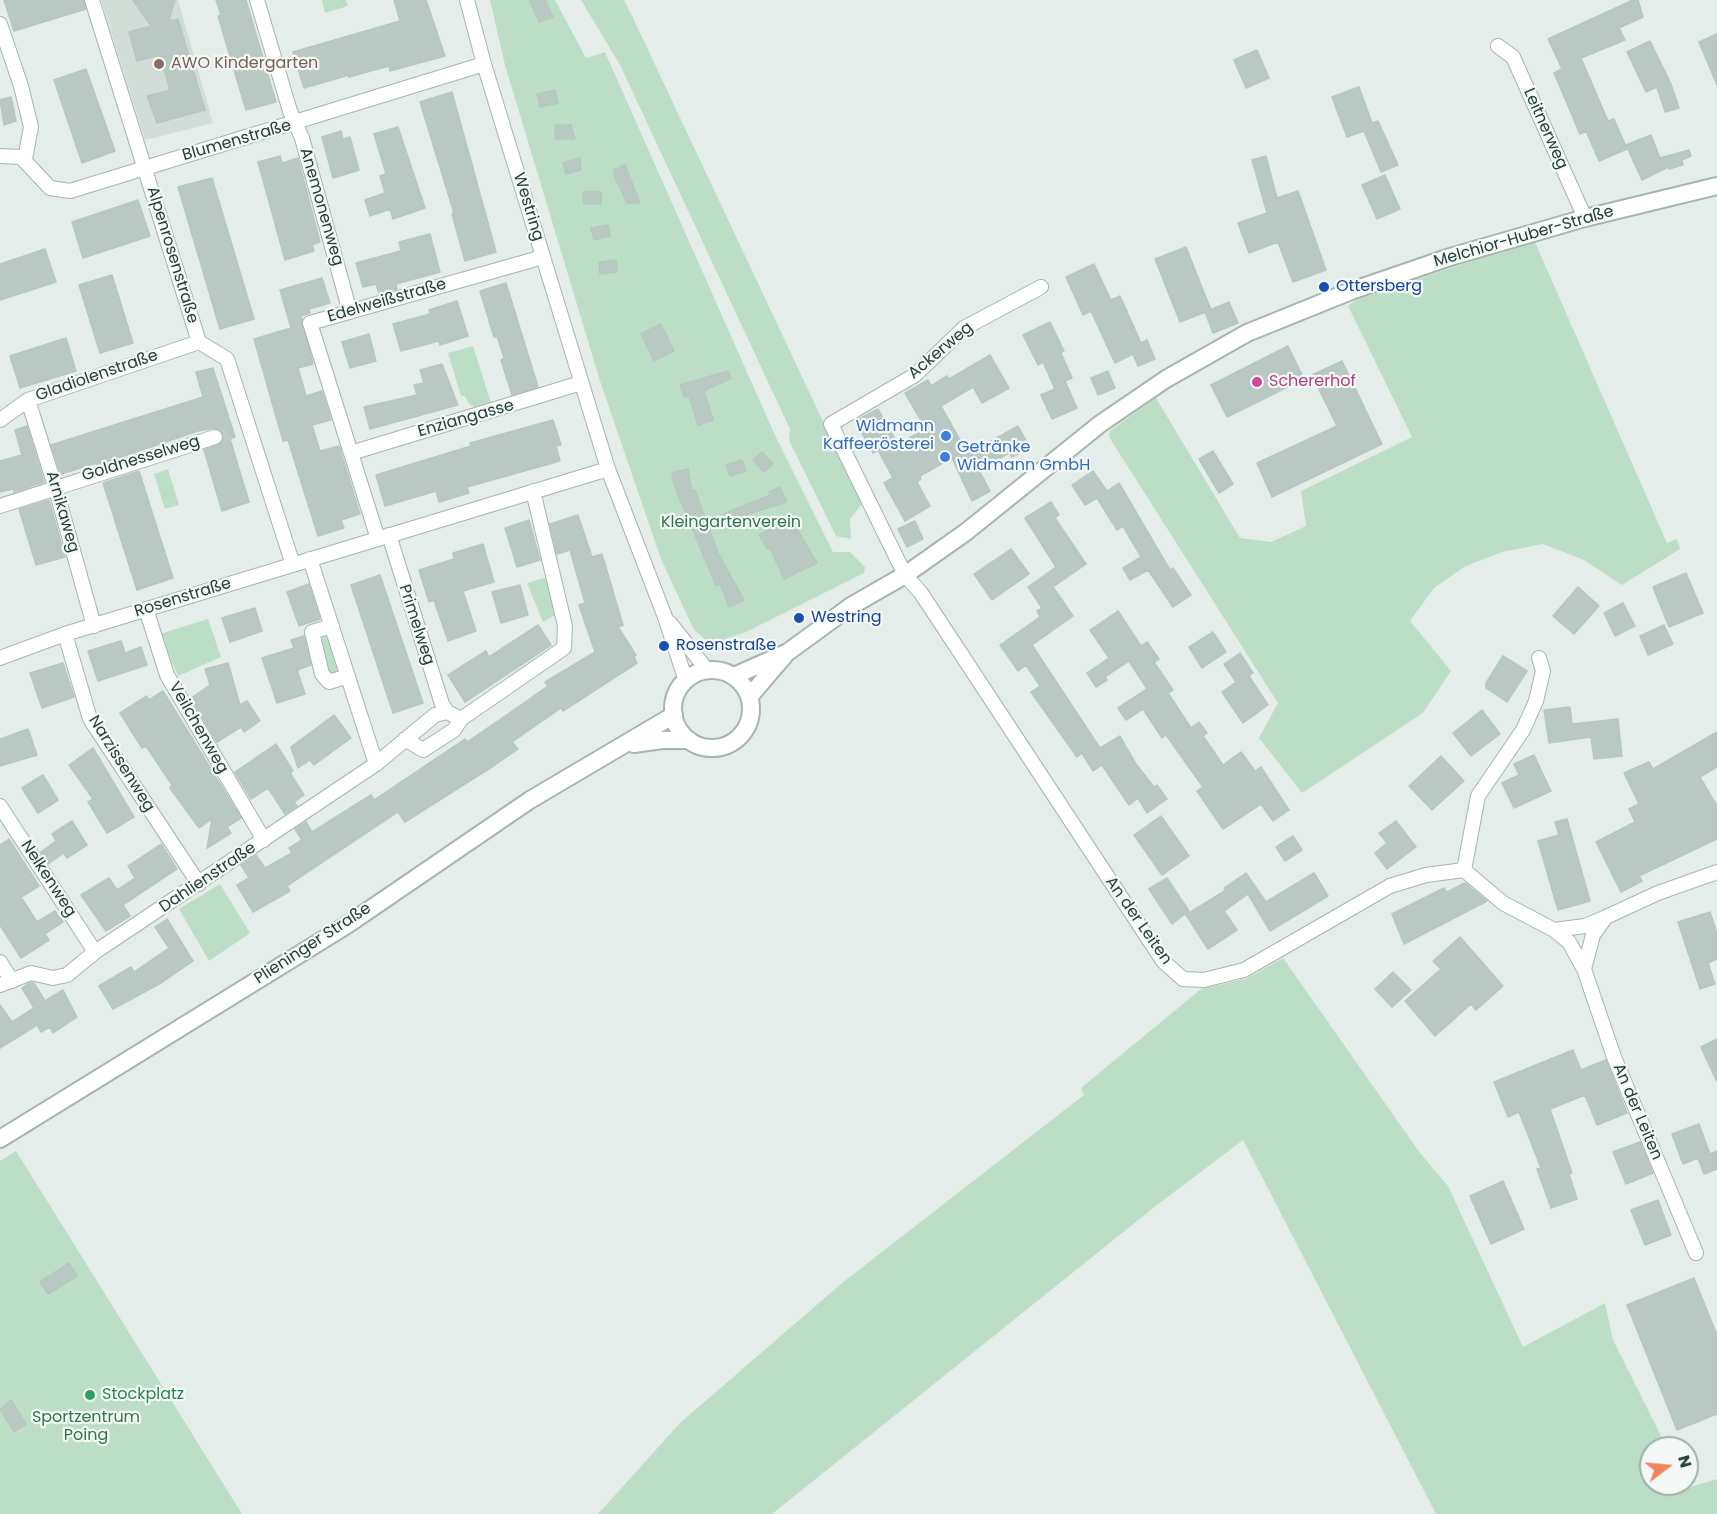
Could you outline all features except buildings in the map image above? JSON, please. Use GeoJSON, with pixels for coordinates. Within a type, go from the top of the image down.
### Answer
{"type":"FeatureCollection","features":[{"type":"Feature","properties":{"kind":"street","name":"Alpenrosenstraße"},"geometry":{"type":"LineString","coordinates":[[92,0],[199,342],[227,359],[247,427],[293,564]]}},
{"type":"Feature","properties":{"kind":"street","name":"Anemonenweg"},"geometry":{"type":"LineString","coordinates":[[257,0],[295,124],[302,138],[350,312]]}},
{"type":"Feature","properties":{"kind":"street","name":"Westring"},"geometry":{"type":"LineString","coordinates":[[467,0],[484,64],[608,469],[666,617],[686,681]]}},
{"type":"Feature","properties":{"kind":"street"},"geometry":{"type":"LineString","coordinates":[[0,24],[21,86],[31,128],[25,159],[15,155],[0,156]]}},
{"type":"Feature","properties":{"kind":"street","name":"Leitnerweg"},"geometry":{"type":"LineString","coordinates":[[1498,46],[1513,57],[1585,218]]}},
{"type":"Feature","properties":{"kind":"street","name":"Blumenstraße"},"geometry":{"type":"LineString","coordinates":[[25,159],[44,184],[58,191],[70,191],[295,124],[484,64]]}},
{"type":"Feature","properties":{"kind":"street","name":"Melchior-Huber-Straße"},"geometry":{"type":"LineString","coordinates":[[788,652],[851,606],[905,575],[966,532],[1100,424],[1167,379],[1247,333],[1362,287],[1450,258],[1585,218],[1717,186]]}},
{"type":"Feature","properties":{"kind":"street","name":"Edelweißstraße"},"geometry":{"type":"LineString","coordinates":[[383,537],[351,453],[310,323],[543,257]]}},
{"type":"Feature","properties":{"kind":"street","name":"Ackerweg"},"geometry":{"type":"LineString","coordinates":[[905,575],[831,424],[915,375],[964,328],[1041,287]]}},
{"type":"Feature","properties":{"kind":"street","name":"Gladiolenstraße"},"geometry":{"type":"LineString","coordinates":[[0,420],[28,400],[199,342]]}},
{"type":"Feature","properties":{"kind":"street","name":"Enziangasse"},"geometry":{"type":"LineString","coordinates":[[351,453],[581,383]]}},
{"type":"Feature","properties":{"kind":"street","name":"Arnikaweg"},"geometry":{"type":"LineString","coordinates":[[28,400],[56,486],[94,626]]}},
{"type":"Feature","properties":{"kind":"street"},"geometry":{"type":"LineString","coordinates":[[233,431],[247,427]]}},
{"type":"Feature","properties":{"kind":"street","name":"Goldnesselweg"},"geometry":{"type":"LineString","coordinates":[[0,506],[215,436]]}},
{"type":"Feature","properties":{"kind":"street","name":"Rosenstraße"},"geometry":{"type":"LineString","coordinates":[[0,658],[65,634],[608,469]]}},
{"type":"Feature","properties":{"kind":"street"},"geometry":{"type":"LineString","coordinates":[[405,739],[423,750],[454,730],[461,719],[564,648],[565,626],[533,491]]}},
{"type":"Feature","properties":{"kind":"street","name":"Primelweg"},"geometry":{"type":"LineString","coordinates":[[383,537],[442,704],[447,712]]}},
{"type":"Feature","properties":{"kind":"street"},"geometry":{"type":"LineString","coordinates":[[310,559],[376,764]]}},
{"type":"Feature","properties":{"kind":"street","name":"An der Leiten"},"geometry":{"type":"LineString","coordinates":[[905,575],[921,593],[1163,961],[1183,979],[1204,980],[1244,970],[1390,886],[1426,875],[1464,870],[1503,903],[1554,930],[1569,942],[1584,969],[1614,1057],[1696,1254]]}},
{"type":"Feature","properties":{"kind":"street","name":"Veilchenweg"},"geometry":{"type":"LineString","coordinates":[[146,609],[167,675],[264,840]]}},
{"type":"Feature","properties":{"kind":"street","name":"Westring"},"geometry":{"type":"LineString","coordinates":[[666,617],[707,670]]}},
{"type":"Feature","properties":{"kind":"street"},"geometry":{"type":"LineString","coordinates":[[332,626],[312,632],[322,674],[329,682],[348,676]]}},
{"type":"Feature","properties":{"kind":"street","name":"Narzissenweg"},"geometry":{"type":"LineString","coordinates":[[65,634],[90,719],[199,884]]}},
{"type":"Feature","properties":{"kind":"street"},"geometry":{"type":"LineString","coordinates":[[734,676],[788,652]]}},
{"type":"Feature","properties":{"kind":"street"},"geometry":{"type":"LineString","coordinates":[[689,740],[680,729],[674,715],[677,692],[686,681],[707,670],[717,670],[734,676],[749,696],[788,652]]}},
{"type":"Feature","properties":{"kind":"street"},"geometry":{"type":"LineString","coordinates":[[1464,870],[1478,796],[1523,729],[1536,701],[1543,671],[1539,658]]}},
{"type":"Feature","properties":{"kind":"street","name":"Plieninger Straße"},"geometry":{"type":"LineString","coordinates":[[624,746],[662,740],[689,740],[710,747],[734,741],[745,729],[749,720],[749,696]]}},
{"type":"Feature","properties":{"kind":"street"},"geometry":{"type":"LineString","coordinates":[[447,712],[461,719]]}},
{"type":"Feature","properties":{"kind":"street","name":"Dahlienstraße"},"geometry":{"type":"LineString","coordinates":[[6,983],[31,973],[53,978],[67,975],[95,952],[376,764],[435,715],[447,712]]}},
{"type":"Feature","properties":{"kind":"street","name":"Plieninger Straße"},"geometry":{"type":"LineString","coordinates":[[0,1139],[347,925],[530,800],[674,715]]}},
{"type":"Feature","properties":{"kind":"street","name":"Nelkenweg"},"geometry":{"type":"LineString","coordinates":[[0,806],[95,952]]}},
{"type":"Feature","properties":{"kind":"street"},"geometry":{"type":"LineString","coordinates":[[1554,930],[1585,926],[1658,894],[1717,872]]}},
{"type":"Feature","properties":{"kind":"street"},"geometry":{"type":"LineString","coordinates":[[1584,969],[1593,935],[1606,918]]}},
{"type":"Feature","properties":{"kind":"street"},"geometry":{"type":"LineString","coordinates":[[0,962],[6,983]]}},
{"type":"Feature","properties":{"kind":"shaded area","name":"AWO Kindergarten"},"geometry":{"type":"Polygon","coordinates":[[[101,0],[178,0],[213,123],[145,140],[101,0]]]}},
{"type":"Feature","properties":{"kind":"green space"},"geometry":{"type":"Polygon","coordinates":[[[322,0],[346,0],[348,6],[325,13],[322,0]]]}},
{"type":"Feature","properties":{"kind":"green space","name":"Kleingartenverein"},"geometry":{"type":"Polygon","coordinates":[[[490,0],[555,0],[586,58],[605,52],[774,433],[833,552],[850,552],[865,567],[864,573],[746,632],[711,644],[694,630],[661,559],[600,381],[505,65],[490,0]]]}},
{"type":"Feature","properties":{"kind":"green space"},"geometry":{"type":"Polygon","coordinates":[[[581,0],[624,0],[862,504],[850,519],[851,539],[836,536],[789,440],[790,429],[620,65],[581,0]]]}},
{"type":"Feature","properties":{"kind":"green space"},"geometry":{"type":"Polygon","coordinates":[[[1534,240],[1667,543],[1677,539],[1680,549],[1622,585],[1584,560],[1543,544],[1502,552],[1464,567],[1434,588],[1410,621],[1451,671],[1423,713],[1302,793],[1259,738],[1278,703],[1109,437],[1110,431],[1156,398],[1240,538],[1271,542],[1306,526],[1301,491],[1412,437],[1348,306],[1356,300],[1534,240]]]}},
{"type":"Feature","properties":{"kind":"green space"},"geometry":{"type":"Polygon","coordinates":[[[473,346],[491,403],[477,408],[469,404],[465,396],[461,396],[448,353],[473,346]]]}},
{"type":"Feature","properties":{"kind":"green space"},"geometry":{"type":"Polygon","coordinates":[[[168,469],[179,505],[165,509],[154,474],[168,469]]]}},
{"type":"Feature","properties":{"kind":"green space"},"geometry":{"type":"Polygon","coordinates":[[[548,577],[557,614],[543,622],[527,583],[548,577]]]}},
{"type":"Feature","properties":{"kind":"green space"},"geometry":{"type":"Polygon","coordinates":[[[208,619],[221,657],[178,676],[160,634],[208,619]]]}},
{"type":"Feature","properties":{"kind":"green space"},"geometry":{"type":"Polygon","coordinates":[[[330,634],[344,672],[330,677],[321,639],[330,634]]]}},
{"type":"Feature","properties":{"kind":"green space"},"geometry":{"type":"Polygon","coordinates":[[[220,884],[250,933],[209,961],[179,909],[220,884]]]}},
{"type":"Feature","properties":{"kind":"green space"},"geometry":{"type":"Polygon","coordinates":[[[1283,958],[1420,1153],[1448,1186],[1523,1347],[1605,1303],[1613,1340],[1661,1436],[1639,1436],[1639,1496],[1699,1496],[1699,1484],[1717,1479],[1717,1514],[1436,1514],[1243,1140],[1157,1205],[772,1514],[598,1514],[680,1423],[842,1283],[1084,1095],[1081,1088],[1201,989],[1246,979],[1283,958]]]}},
{"type":"Feature","properties":{"kind":"green space","name":"Sportzentrum Poing"},"geometry":{"type":"Polygon","coordinates":[[[16,1151],[242,1514],[0,1514],[0,1161],[16,1151]]]}},
{"type":"Feature","properties":{"kind":"tunnel"},"geometry":{"type":"LineString","coordinates":[[215,437],[233,431]]}},
{"type":"Feature","properties":{"kind":"place","name":"AWO Kindergarten"},"geometry":{"type":"Point","coordinates":[159,64]}},
{"type":"Feature","properties":{"kind":"place","name":"Ottersberg"},"geometry":{"type":"Point","coordinates":[1324,287]}},
{"type":"Feature","properties":{"kind":"place","name":"Schererhof"},"geometry":{"type":"Point","coordinates":[1257,382]}},
{"type":"Feature","properties":{"kind":"place","name":"Widmann Kaffeerösterei"},"geometry":{"type":"Point","coordinates":[946,436]}},
{"type":"Feature","properties":{"kind":"place","name":"Getränke Widmann GmbH"},"geometry":{"type":"Point","coordinates":[945,457]}},
{"type":"Feature","properties":{"kind":"place","name":"Westring"},"geometry":{"type":"Point","coordinates":[799,618]}},
{"type":"Feature","properties":{"kind":"place","name":"Rosenstraße"},"geometry":{"type":"Point","coordinates":[664,646]}},
{"type":"Feature","properties":{"kind":"place","name":"Stockplatz"},"geometry":{"type":"Point","coordinates":[90,1395]}}]}
